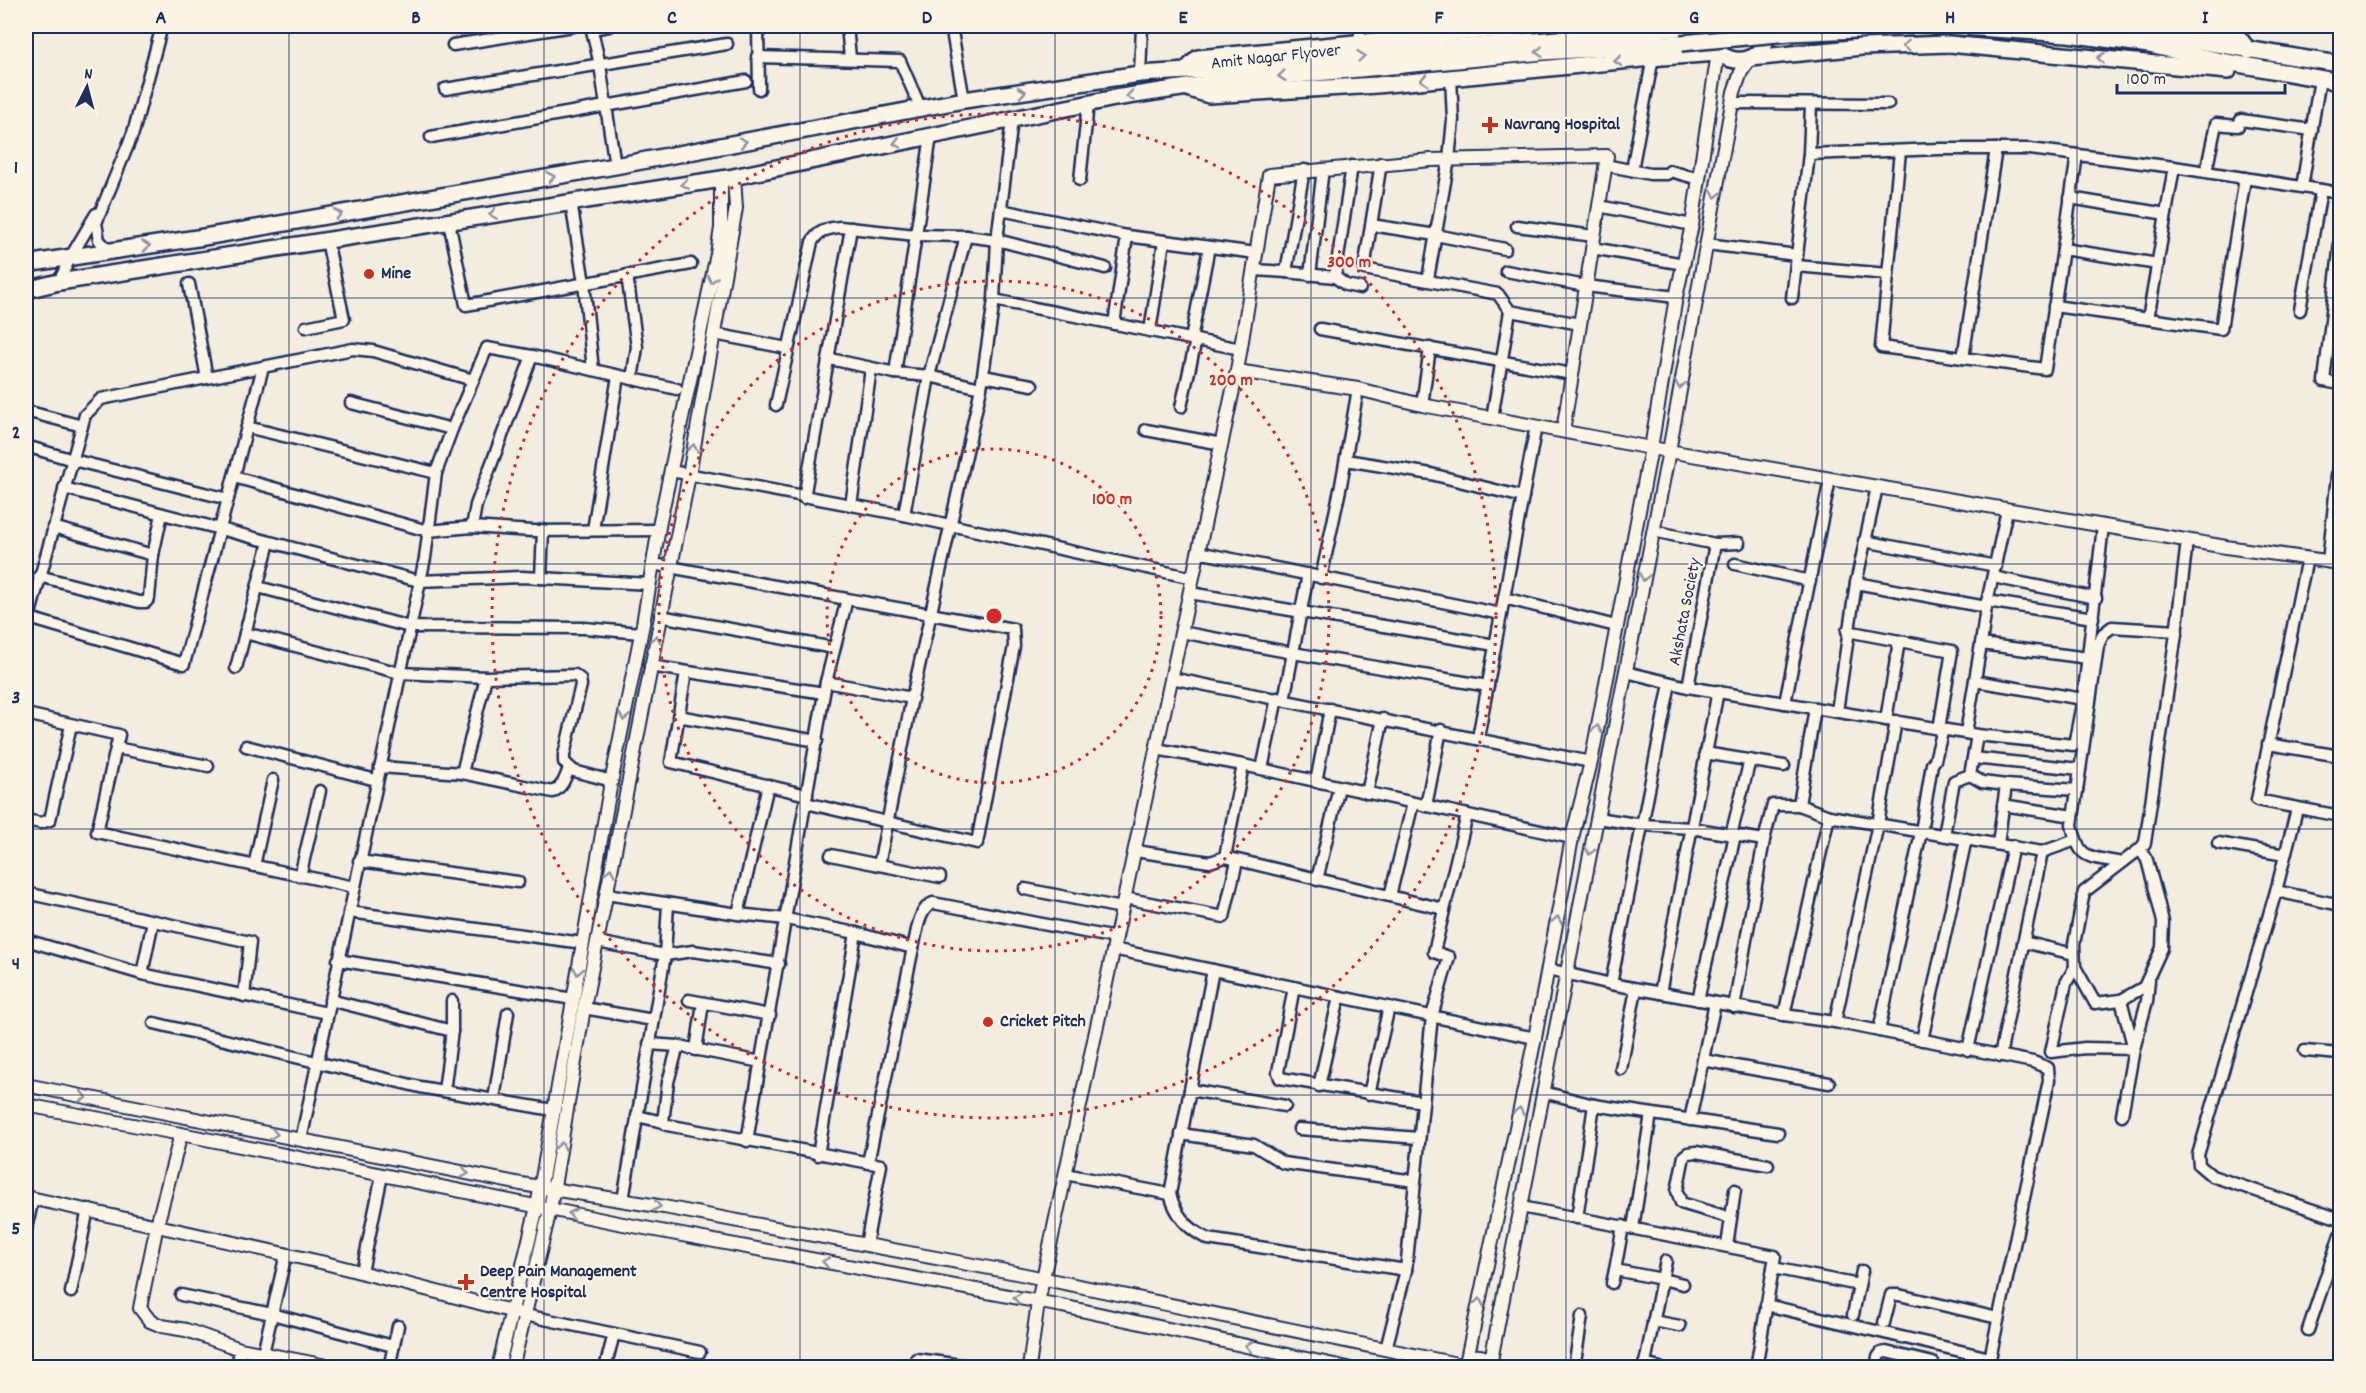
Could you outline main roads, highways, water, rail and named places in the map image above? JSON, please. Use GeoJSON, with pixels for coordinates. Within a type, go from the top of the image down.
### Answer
{"type":"FeatureCollection","features":[{"type":"Feature","properties":{"kind":"main road"},"geometry":{"type":"LineString","coordinates":[[1185,71],[1198,58],[1360,33],[1532,26]]}},
{"type":"Feature","properties":{"kind":"main road","name":"Amit Nagar Flyover"},"geometry":{"type":"LineString","coordinates":[[26,290],[59,282],[728,178],[1088,104],[1188,88],[1220,76],[1702,26]]}},
{"type":"Feature","properties":{"kind":"main road"},"geometry":{"type":"LineString","coordinates":[[1711,26],[1710,39],[1718,53]]}},
{"type":"Feature","properties":{"kind":"main road"},"geometry":{"type":"LineString","coordinates":[[1751,58],[1763,46],[1766,39],[1766,26]]}},
{"type":"Feature","properties":{"kind":"main road","name":"Amit Nagar Flyover"},"geometry":{"type":"LineString","coordinates":[[26,264],[615,166],[964,100],[1140,74],[1185,71],[1220,76],[1790,33],[1946,26],[2068,34],[2223,54],[2249,51],[2340,64]]}},
{"type":"Feature","properties":{"kind":"main road","name":"Amit Nagar Flyover"},"geometry":{"type":"LineString","coordinates":[[2096,26],[2147,32],[2263,68],[2340,82]]}},
{"type":"Feature","properties":{"kind":"main road"},"geometry":{"type":"LineString","coordinates":[[2191,26],[2234,35],[2249,51]]}},
{"type":"Feature","properties":{"kind":"main road"},"geometry":{"type":"LineString","coordinates":[[1188,88],[1209,95],[1377,85],[1653,57],[1718,53],[1734,61],[1862,47],[1948,44],[2242,72],[2263,68]]}},
{"type":"Feature","properties":{"kind":"place","name":"Navrang Hospital"},"geometry":{"type":"Point","coordinates":[1490,125]}},
{"type":"Feature","properties":{"kind":"place","name":"Mine"},"geometry":{"type":"Point","coordinates":[369,274]}},
{"type":"Feature","properties":{"kind":"place","name":"Cricket Pitch"},"geometry":{"type":"Point","coordinates":[988,1022]}},
{"type":"Feature","properties":{"kind":"place","name":"Deep Pain Management Centre Hospital"},"geometry":{"type":"Point","coordinates":[466,1282]}}]}
